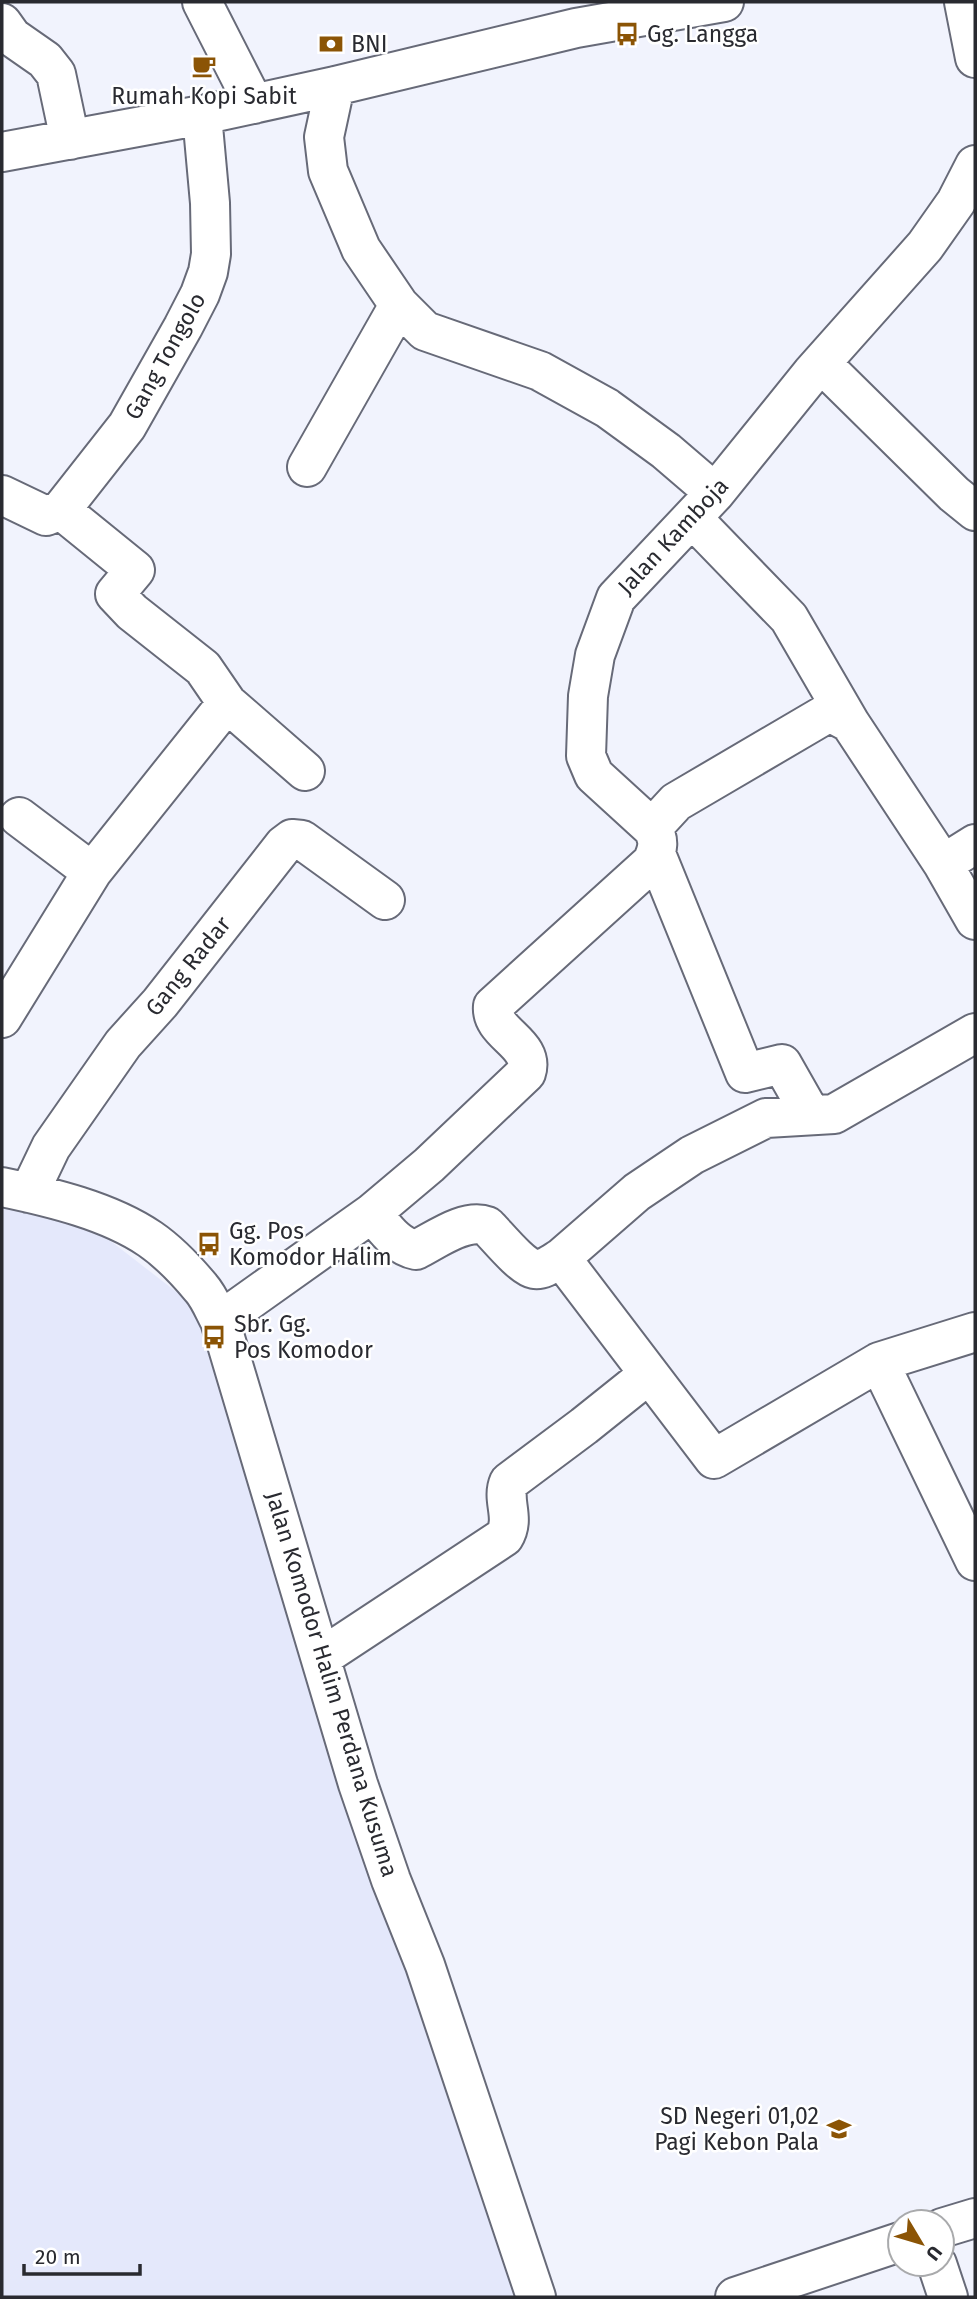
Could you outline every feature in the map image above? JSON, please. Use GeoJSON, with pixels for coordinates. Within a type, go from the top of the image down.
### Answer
{"type":"FeatureCollection","features":[{"type":"Feature","properties":{"kind":"street"},"geometry":{"type":"LineString","coordinates":[[202,2],[254,104]]}},
{"type":"Feature","properties":{"kind":"street"},"geometry":{"type":"LineString","coordinates":[[2,152],[254,104],[576,28],[724,2]]}},
{"type":"Feature","properties":{"kind":"street"},"geometry":{"type":"LineString","coordinates":[[964,2],[975,58]]}},
{"type":"Feature","properties":{"kind":"street"},"geometry":{"type":"LineString","coordinates":[[2,23],[12,37],[45,60],[56,74],[70,141]]}},
{"type":"Feature","properties":{"kind":"street"},"geometry":{"type":"LineString","coordinates":[[335,86],[324,137],[328,171],[361,249],[399,305],[425,331],[540,371],[607,408],[666,451],[703,505],[789,618],[850,723],[943,864],[975,920]]}},
{"type":"Feature","properties":{"kind":"street","name":"Gang Tongolo"},"geometry":{"type":"LineString","coordinates":[[61,510],[127,426],[183,327],[208,272],[211,254],[211,202],[202,115]]}},
{"type":"Feature","properties":{"kind":"street","name":"Jalan Kamboja"},"geometry":{"type":"LineString","coordinates":[[654,841],[594,775],[585,751],[588,696],[595,655],[616,598],[703,505],[821,363],[925,246],[956,201],[975,165]]}},
{"type":"Feature","properties":{"kind":"street"},"geometry":{"type":"LineString","coordinates":[[307,467],[399,305]]}},
{"type":"Feature","properties":{"kind":"street"},"geometry":{"type":"LineString","coordinates":[[821,363],[954,494],[975,511]]}},
{"type":"Feature","properties":{"kind":"street"},"geometry":{"type":"LineString","coordinates":[[2,495],[46,516],[61,510],[135,569],[115,594],[132,612],[203,668],[227,703],[305,771]]}},
{"type":"Feature","properties":{"kind":"street"},"geometry":{"type":"LineString","coordinates":[[2,1018],[92,872],[227,703]]}},
{"type":"Feature","properties":{"kind":"street"},"geometry":{"type":"LineString","coordinates":[[220,1321],[372,1213],[429,1165],[526,1073],[529,1064],[526,1054],[495,1020],[493,1006],[652,862],[654,841],[676,802],[826,714],[833,714],[850,723]]}},
{"type":"Feature","properties":{"kind":"street"},"geometry":{"type":"LineString","coordinates":[[19,817],[92,872]]}},
{"type":"Feature","properties":{"kind":"street","name":"Gang Radar"},"geometry":{"type":"LineString","coordinates":[[15,1190],[51,1147],[116,1054],[160,1003],[284,845],[292,839],[302,840],[385,900]]}},
{"type":"Feature","properties":{"kind":"street"},"geometry":{"type":"LineString","coordinates":[[654,841],[745,1073],[782,1064],[811,1115]]}},
{"type":"Feature","properties":{"kind":"street"},"geometry":{"type":"LineString","coordinates":[[943,864],[975,844]]}},
{"type":"Feature","properties":{"kind":"street"},"geometry":{"type":"LineString","coordinates":[[372,1213],[400,1245],[416,1250],[467,1224],[479,1223],[487,1226],[526,1265],[535,1269],[542,1268],[561,1258],[637,1192],[692,1155],[766,1118],[834,1114],[975,1033]]}},
{"type":"Feature","properties":{"kind":"street","name":"Jalan Komodor Halim Perdana Kusuma"},"geometry":{"type":"LineString","coordinates":[[15,1190],[82,1208],[120,1223],[150,1239],[203,1290],[220,1321],[358,1784],[391,1880],[425,1965],[536,2297]]}},
{"type":"Feature","properties":{"kind":"street"},"geometry":{"type":"LineString","coordinates":[[561,1258],[714,1459],[879,1362],[975,1332]]}},
{"type":"Feature","properties":{"kind":"street"},"geometry":{"type":"LineString","coordinates":[[879,1362],[975,1561]]}},
{"type":"Feature","properties":{"kind":"street"},"geometry":{"type":"LineString","coordinates":[[322,1657],[504,1536],[510,1519],[506,1491],[509,1482],[649,1374]]}},
{"type":"Feature","properties":{"kind":"street"},"geometry":{"type":"LineString","coordinates":[[956,2224],[975,2218]]}},
{"type":"Feature","properties":{"kind":"street"},"geometry":{"type":"LineString","coordinates":[[735,2297],[886,2247]]}},
{"type":"Feature","properties":{"kind":"street"},"geometry":{"type":"LineString","coordinates":[[942,2278],[948,2297]]}},
{"type":"Feature","properties":{"kind":"shaded area"},"geometry":{"type":"Polygon","coordinates":[[[2,1199],[77,1215],[183,1297],[202,1318],[520,2297],[2,2297],[2,1199]]]}},
{"type":"Feature","properties":{"kind":"place","name":"Gg. Langga"},"geometry":{"type":"Point","coordinates":[627,34]}},
{"type":"Feature","properties":{"kind":"place","name":"BNI"},"geometry":{"type":"Point","coordinates":[331,44]}},
{"type":"Feature","properties":{"kind":"place","name":"Rumah Kopi Sabit"},"geometry":{"type":"Point","coordinates":[204,66]}},
{"type":"Feature","properties":{"kind":"place","name":"Gg. Pos Komodor Halim"},"geometry":{"type":"Point","coordinates":[209,1244]}},
{"type":"Feature","properties":{"kind":"place","name":"Sbr. Gg. Pos Komodor"},"geometry":{"type":"Point","coordinates":[214,1337]}},
{"type":"Feature","properties":{"kind":"place","name":"SD Negeri 01,02 Pagi Kebon Pala"},"geometry":{"type":"Point","coordinates":[839,2129]}}]}
